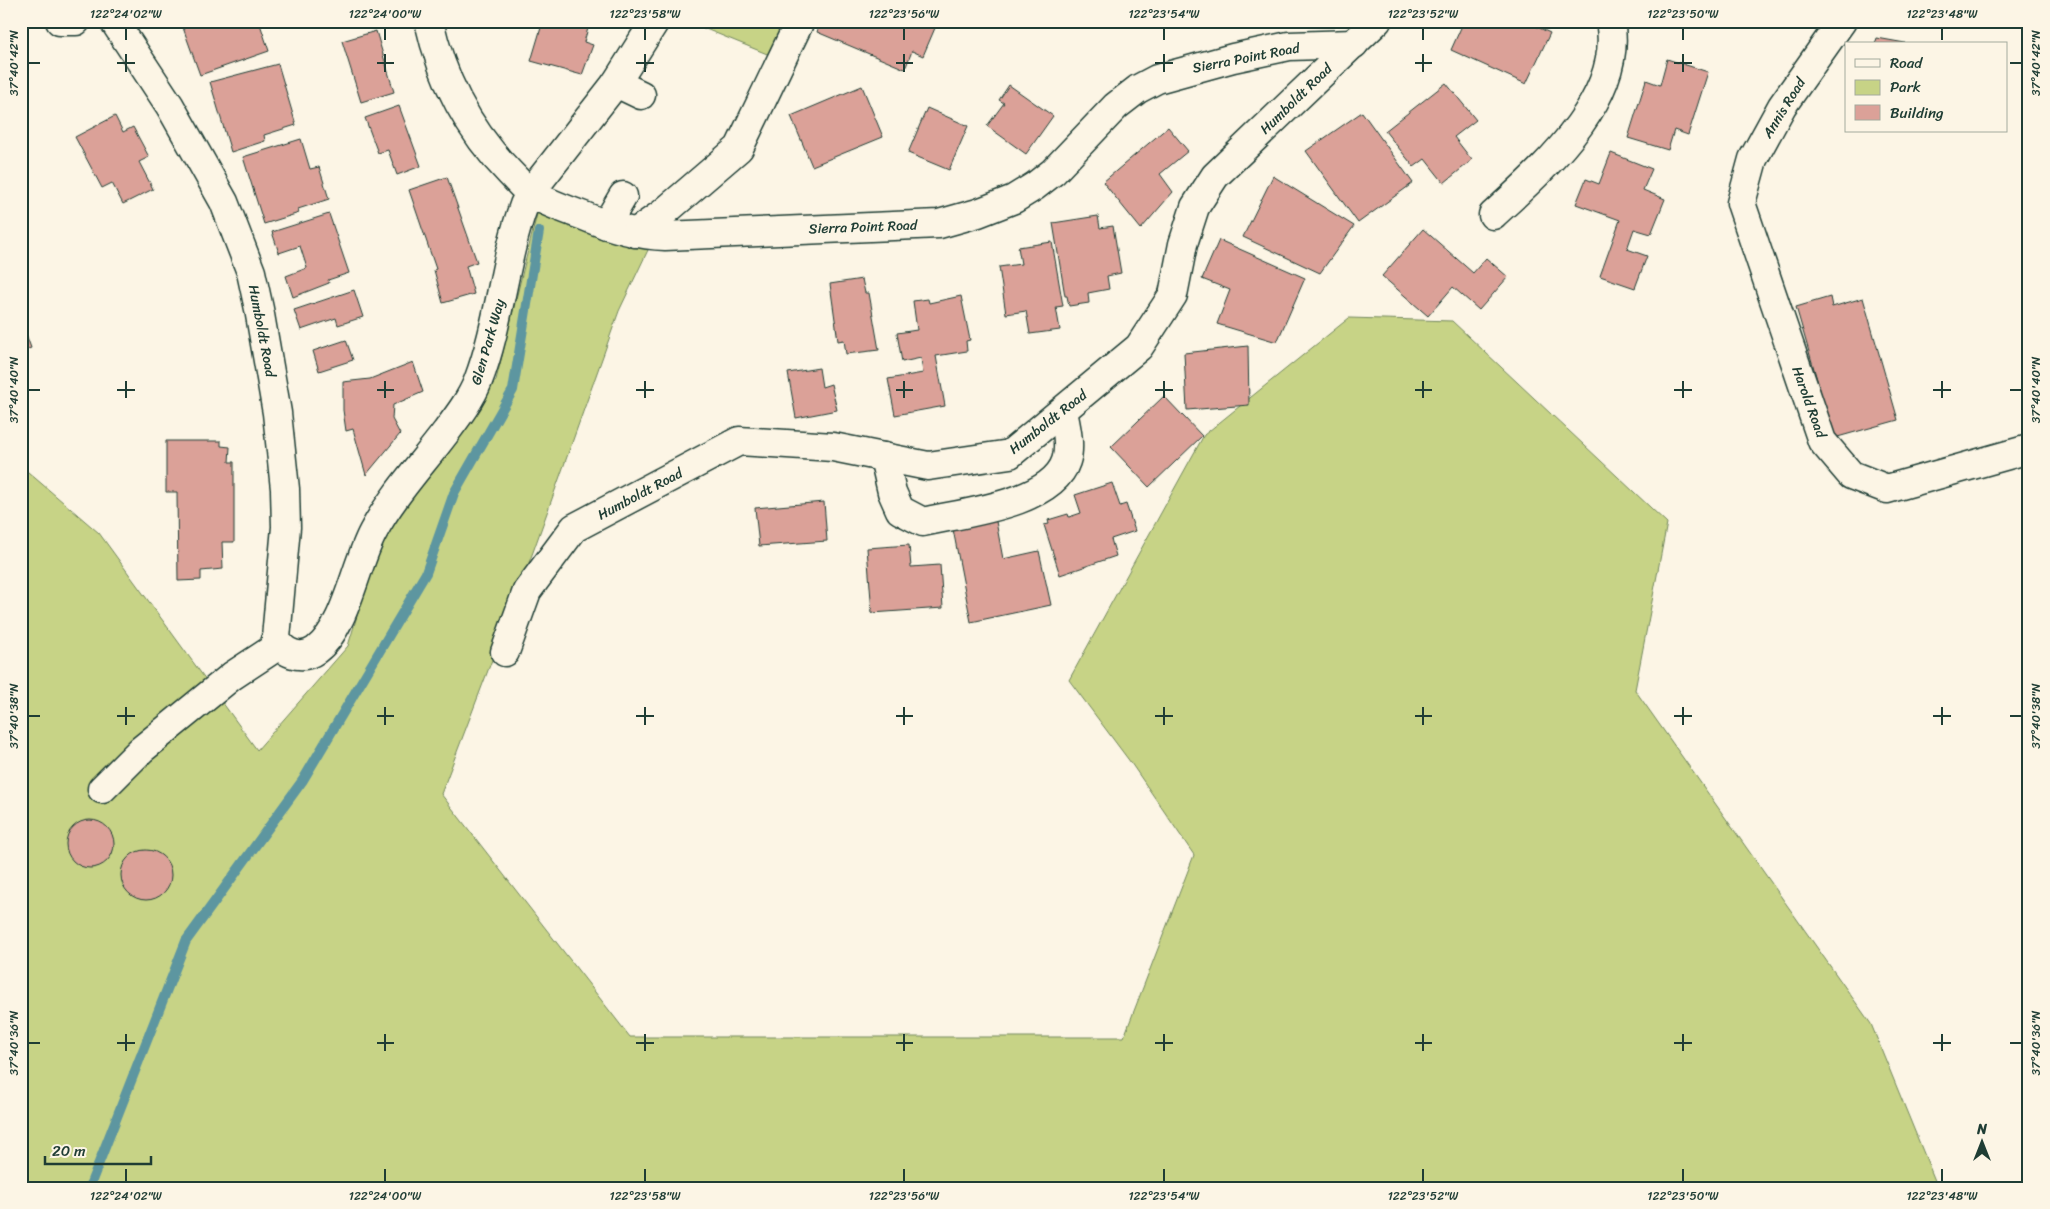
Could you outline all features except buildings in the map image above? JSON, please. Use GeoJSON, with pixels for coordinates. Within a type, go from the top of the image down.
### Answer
{"type":"FeatureCollection","features":[{"type":"Feature","properties":{"kind":"street"},"geometry":{"type":"LineString","coordinates":[[60,21],[76,21]]}},
{"type":"Feature","properties":{"kind":"street","name":"Humboldt Road"},"geometry":{"type":"LineString","coordinates":[[114,21],[170,106],[224,202],[250,272],[259,309],[277,413],[285,490],[283,564],[276,620],[278,645]]}},
{"type":"Feature","properties":{"kind":"street","name":"Sierra Point Road"},"geometry":{"type":"LineString","coordinates":[[429,21],[435,47],[452,92],[473,130],[490,153],[530,193],[606,225],[635,233],[665,236],[939,224],[987,210],[1014,199],[1035,186],[1053,172],[1116,106],[1138,89],[1157,79],[1233,58],[1289,46],[1354,44]]}},
{"type":"Feature","properties":{"kind":"street","name":"Glen Park Way"},"geometry":{"type":"LineString","coordinates":[[278,645],[285,651],[295,654],[306,654],[316,650],[340,617],[367,543],[384,513],[474,392],[484,362],[520,217],[530,193],[616,83],[656,21]]}},
{"type":"Feature","properties":{"kind":"street"},"geometry":{"type":"LineString","coordinates":[[635,233],[662,214],[740,148],[800,21]]}},
{"type":"Feature","properties":{"kind":"street","name":"Humboldt Road"},"geometry":{"type":"LineString","coordinates":[[505,652],[528,590],[574,528],[740,441],[833,447],[928,466],[1010,454],[1139,347],[1173,295],[1183,244],[1195,207],[1215,176],[1377,21]]}},
{"type":"Feature","properties":{"kind":"street"},"geometry":{"type":"LineString","coordinates":[[1493,215],[1535,177],[1572,134],[1590,107],[1608,71],[1613,37],[1610,21]]}},
{"type":"Feature","properties":{"kind":"street","name":"Annis Road"},"geometry":{"type":"LineString","coordinates":[[1741,203],[1753,159],[1782,106],[1842,21]]}},
{"type":"Feature","properties":{"kind":"street"},"geometry":{"type":"LineString","coordinates":[[616,83],[641,95]]}},
{"type":"Feature","properties":{"kind":"street"},"geometry":{"type":"LineString","coordinates":[[606,225],[623,196]]}},
{"type":"Feature","properties":{"kind":"street","name":"Harold Road"},"geometry":{"type":"LineString","coordinates":[[1741,203],[1822,441],[1852,475],[1887,490],[2029,449]]}},
{"type":"Feature","properties":{"kind":"street"},"geometry":{"type":"LineString","coordinates":[[884,457],[892,492],[900,510],[922,522],[1024,499],[1055,480],[1066,461],[1067,436],[1063,411]]}},
{"type":"Feature","properties":{"kind":"street"},"geometry":{"type":"LineString","coordinates":[[102,788],[141,750],[232,676],[278,645]]}},
{"type":"Feature","properties":{"kind":"green space"},"geometry":{"type":"Polygon","coordinates":[[[686,21],[793,21],[777,58],[686,21]]]}},
{"type":"Feature","properties":{"kind":"green space"},"geometry":{"type":"Polygon","coordinates":[[[538,210],[648,250],[619,311],[533,552],[441,794],[630,1037],[1124,1037],[1194,855],[1131,763],[1069,680],[1204,435],[1349,318],[1452,321],[1667,523],[1635,690],[1871,1024],[1938,1188],[21,1188],[21,466],[99,533],[257,750],[348,646],[382,533],[496,380],[538,210]]]}},
{"type":"Feature","properties":{"kind":"waterway"},"geometry":{"type":"LineString","coordinates":[[89,1188],[186,941],[303,780],[426,573],[454,493],[513,390],[539,231]]}}]}
